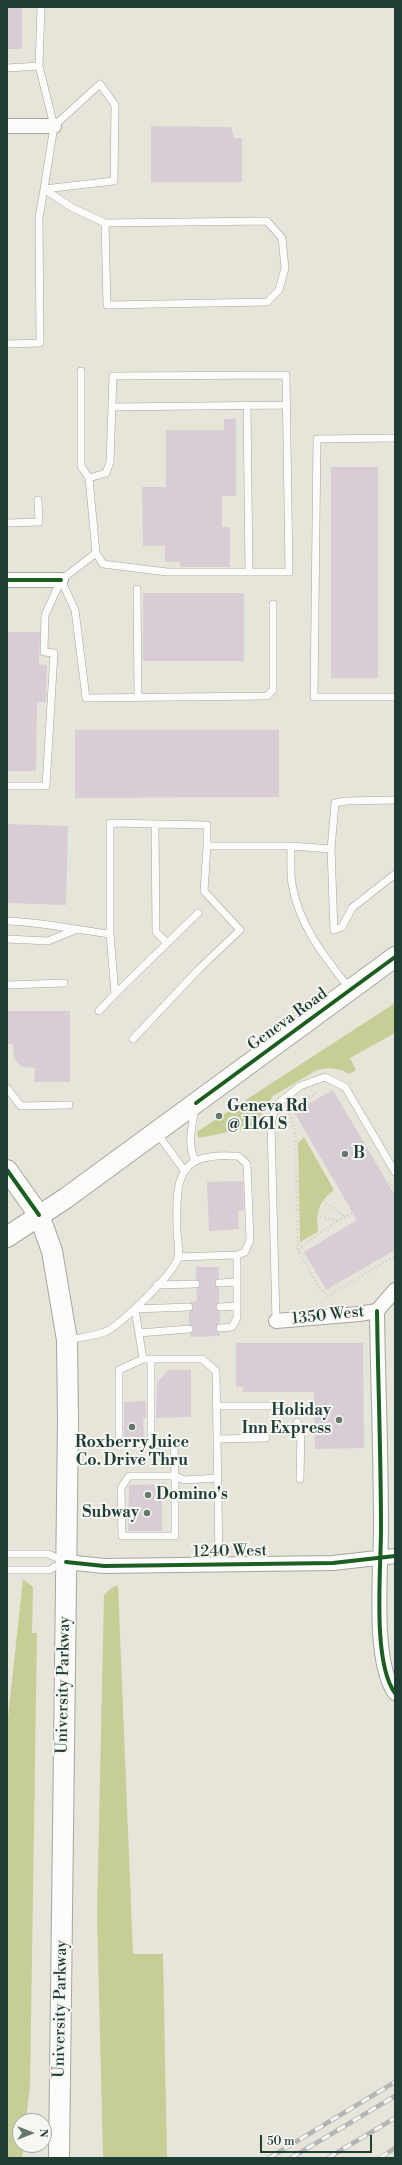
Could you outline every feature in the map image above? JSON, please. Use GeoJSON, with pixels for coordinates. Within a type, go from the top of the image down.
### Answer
{"type":"FeatureCollection","features":[{"type":"Feature","properties":{"kind":"main road","name":"Geneva Road"},"geometry":{"type":"LineString","coordinates":[[7,1237],[39,1216],[156,1132],[395,957]]}},
{"type":"Feature","properties":{"kind":"main road","name":"University Parkway"},"geometry":{"type":"LineString","coordinates":[[7,1170],[39,1216],[52,1251],[67,1340],[59,2158]]}},
{"type":"Feature","properties":{"kind":"street"},"geometry":{"type":"LineString","coordinates":[[7,126],[54,126]]}},
{"type":"Feature","properties":{"kind":"street"},"geometry":{"type":"LineString","coordinates":[[7,580],[61,580]]}},
{"type":"Feature","properties":{"kind":"street","name":"1350 West"},"geometry":{"type":"LineString","coordinates":[[276,1321],[359,1314],[377,1311],[395,1290]]}},
{"type":"Feature","properties":{"kind":"street"},"geometry":{"type":"LineString","coordinates":[[377,1311],[381,1531],[379,1558],[383,1661],[388,1684],[395,1693]]}},
{"type":"Feature","properties":{"kind":"street","name":"1240 West"},"geometry":{"type":"LineString","coordinates":[[66,1562],[104,1566],[333,1563],[395,1556]]}},
{"type":"Feature","properties":{"kind":"lane"},"geometry":{"type":"LineString","coordinates":[[7,344],[40,344],[39,218],[54,126],[39,66],[40,7]]}},
{"type":"Feature","properties":{"kind":"lane"},"geometry":{"type":"LineString","coordinates":[[7,68],[39,66]]}},
{"type":"Feature","properties":{"kind":"lane"},"geometry":{"type":"LineString","coordinates":[[44,189],[114,181],[115,105],[100,84],[54,126]]}},
{"type":"Feature","properties":{"kind":"lane"},"geometry":{"type":"LineString","coordinates":[[44,189],[71,207],[105,223],[267,221],[282,238],[285,268],[279,290],[268,302],[107,305],[105,223]]}},
{"type":"Feature","properties":{"kind":"lane"},"geometry":{"type":"LineString","coordinates":[[81,371],[81,466],[89,478],[96,553],[103,564],[167,572],[289,572],[286,375],[113,376],[110,462],[106,473],[89,478]]}},
{"type":"Feature","properties":{"kind":"lane"},"geometry":{"type":"LineString","coordinates":[[247,405],[249,572]]}},
{"type":"Feature","properties":{"kind":"lane"},"geometry":{"type":"LineString","coordinates":[[112,406],[287,405]]}},
{"type":"Feature","properties":{"kind":"lane"},"geometry":{"type":"LineString","coordinates":[[395,438],[317,439],[314,697],[395,697]]}},
{"type":"Feature","properties":{"kind":"lane"},"geometry":{"type":"LineString","coordinates":[[7,523],[39,522],[38,500]]}},
{"type":"Feature","properties":{"kind":"lane"},"geometry":{"type":"LineString","coordinates":[[7,786],[46,786],[54,653],[44,652],[45,615],[61,580],[96,553]]}},
{"type":"Feature","properties":{"kind":"lane"},"geometry":{"type":"LineString","coordinates":[[61,580],[75,610],[86,698],[267,696],[271,694],[273,690],[273,604]]}},
{"type":"Feature","properties":{"kind":"lane"},"geometry":{"type":"LineString","coordinates":[[137,589],[138,697]]}},
{"type":"Feature","properties":{"kind":"lane"},"geometry":{"type":"LineString","coordinates":[[395,800],[346,801],[335,803],[331,849],[334,930],[342,927],[352,908],[395,874]]}},
{"type":"Feature","properties":{"kind":"lane"},"geometry":{"type":"LineString","coordinates":[[115,994],[110,934],[110,823],[207,825],[204,891],[240,930],[199,969],[133,1039]]}},
{"type":"Feature","properties":{"kind":"lane"},"geometry":{"type":"LineString","coordinates":[[155,824],[156,932],[167,943]]}},
{"type":"Feature","properties":{"kind":"lane"},"geometry":{"type":"LineString","coordinates":[[207,846],[291,846],[331,849]]}},
{"type":"Feature","properties":{"kind":"lane"},"geometry":{"type":"LineString","coordinates":[[291,846],[291,883],[303,922],[317,947],[351,990]]}},
{"type":"Feature","properties":{"kind":"lane"},"geometry":{"type":"LineString","coordinates":[[99,1011],[198,913]]}},
{"type":"Feature","properties":{"kind":"lane"},"geometry":{"type":"LineString","coordinates":[[7,921],[36,922],[75,930],[110,934]]}},
{"type":"Feature","properties":{"kind":"lane"},"geometry":{"type":"LineString","coordinates":[[7,939],[48,941],[75,930]]}},
{"type":"Feature","properties":{"kind":"lane"},"geometry":{"type":"LineString","coordinates":[[7,985],[64,983]]}},
{"type":"Feature","properties":{"kind":"lane"},"geometry":{"type":"LineString","coordinates":[[276,1321],[272,1125],[276,1106],[300,1086],[325,1077],[345,1087],[395,1172]]}},
{"type":"Feature","properties":{"kind":"lane"},"geometry":{"type":"LineString","coordinates":[[7,1088],[21,1106],[69,1105]]}},
{"type":"Feature","properties":{"kind":"lane"},"geometry":{"type":"LineString","coordinates":[[195,1161],[191,1152],[190,1142],[196,1103]]}},
{"type":"Feature","properties":{"kind":"lane"},"geometry":{"type":"LineString","coordinates":[[156,1132],[184,1170]]}},
{"type":"Feature","properties":{"kind":"lane"},"geometry":{"type":"LineString","coordinates":[[67,1340],[107,1331],[136,1308],[171,1272],[178,1257],[177,1201],[180,1177],[184,1170],[195,1161],[210,1157],[238,1156],[247,1164],[250,1240],[244,1252],[236,1255],[178,1257]]}},
{"type":"Feature","properties":{"kind":"lane"},"geometry":{"type":"LineString","coordinates":[[220,1328],[232,1327],[236,1318],[236,1255]]}},
{"type":"Feature","properties":{"kind":"lane"},"geometry":{"type":"LineString","coordinates":[[219,1283],[236,1282]]}},
{"type":"Feature","properties":{"kind":"lane"},"geometry":{"type":"LineString","coordinates":[[158,1285],[196,1284]]}},
{"type":"Feature","properties":{"kind":"lane"},"geometry":{"type":"LineString","coordinates":[[220,1307],[236,1306]]}},
{"type":"Feature","properties":{"kind":"lane"},"geometry":{"type":"LineString","coordinates":[[136,1308],[189,1307]]}},
{"type":"Feature","properties":{"kind":"lane"},"geometry":{"type":"LineString","coordinates":[[136,1308],[143,1359]]}},
{"type":"Feature","properties":{"kind":"lane"},"geometry":{"type":"LineString","coordinates":[[139,1333],[189,1329]]}},
{"type":"Feature","properties":{"kind":"lane"},"geometry":{"type":"LineString","coordinates":[[218,1478],[184,1480],[175,1476],[129,1476],[120,1488],[122,1536],[175,1536],[175,1476],[174,1445],[118,1443],[119,1370],[143,1359],[202,1359],[216,1371],[217,1406],[217,1439],[218,1478],[219,1564]]}},
{"type":"Feature","properties":{"kind":"lane"},"geometry":{"type":"LineString","coordinates":[[151,1360],[151,1444]]}},
{"type":"Feature","properties":{"kind":"lane"},"geometry":{"type":"LineString","coordinates":[[217,1406],[274,1406]]}},
{"type":"Feature","properties":{"kind":"lane"},"geometry":{"type":"LineString","coordinates":[[297,1422],[301,1429],[300,1479]]}},
{"type":"Feature","properties":{"kind":"lane"},"geometry":{"type":"LineString","coordinates":[[217,1439],[266,1438]]}},
{"type":"Feature","properties":{"kind":"lane"},"geometry":{"type":"LineString","coordinates":[[7,1554],[48,1554],[66,1562]]}},
{"type":"Feature","properties":{"kind":"lane"},"geometry":{"type":"LineString","coordinates":[[7,1570],[49,1570],[66,1562]]}},
{"type":"Feature","properties":{"kind":"path"},"geometry":{"type":"LineString","coordinates":[[296,1104],[320,1091]]}},
{"type":"Feature","properties":{"kind":"path"},"geometry":{"type":"LineString","coordinates":[[290,1107],[287,1112],[295,1129],[298,1250],[319,1287],[328,1296],[395,1256]]}},
{"type":"Feature","properties":{"kind":"path"},"geometry":{"type":"LineString","coordinates":[[387,1177],[395,1191]]}},
{"type":"Feature","properties":{"kind":"path"},"geometry":{"type":"LineString","coordinates":[[296,1181],[344,1216]]}},
{"type":"Feature","properties":{"kind":"path"},"geometry":{"type":"LineString","coordinates":[[297,1210],[337,1221]]}},
{"type":"Feature","properties":{"kind":"path"},"geometry":{"type":"LineString","coordinates":[[298,1250],[344,1216],[353,1213]]}},
{"type":"Feature","properties":{"kind":"green space"},"geometry":{"type":"Polygon","coordinates":[[[395,1003],[395,1033],[350,1058],[356,1070],[349,1074],[342,1070],[328,1068],[317,1070],[273,1096],[252,1129],[237,1130],[199,1138],[197,1135],[198,1131],[395,1003]]]}},
{"type":"Feature","properties":{"kind":"green space"},"geometry":{"type":"Polygon","coordinates":[[[304,1137],[334,1190],[324,1199],[319,1208],[317,1219],[318,1232],[300,1242],[298,1143],[304,1137]]]}},
{"type":"Feature","properties":{"kind":"green space"},"geometry":{"type":"Polygon","coordinates":[[[23,1579],[33,1587],[32,1633],[37,1633],[30,2086],[27,2113],[12,2113],[12,2153],[23,2153],[22,2158],[7,2158],[7,1726],[23,1579]]]}},
{"type":"Feature","properties":{"kind":"green space"},"geometry":{"type":"Polygon","coordinates":[[[118,1585],[133,1954],[163,1954],[167,2158],[103,2158],[97,1914],[104,1595],[111,1588],[118,1585]]]}},
{"type":"Feature","properties":{"kind":"building"},"geometry":{"type":"Polygon","coordinates":[[[7,7],[22,7],[22,49],[7,49],[7,7]]]}},
{"type":"Feature","properties":{"kind":"building"},"geometry":{"type":"Polygon","coordinates":[[[151,126],[231,127],[234,138],[242,138],[242,182],[151,182],[151,126]]]}},
{"type":"Feature","properties":{"kind":"building"},"geometry":{"type":"Polygon","coordinates":[[[224,419],[236,419],[236,496],[222,496],[222,527],[230,527],[230,567],[180,567],[180,562],[165,562],[165,546],[143,546],[142,487],[166,487],[166,430],[224,430],[224,419]]]}},
{"type":"Feature","properties":{"kind":"building"},"geometry":{"type":"Polygon","coordinates":[[[331,467],[378,467],[378,678],[331,678],[331,467]]]}},
{"type":"Feature","properties":{"kind":"building"},"geometry":{"type":"Polygon","coordinates":[[[143,593],[244,593],[244,661],[143,661],[143,593]]]}},
{"type":"Feature","properties":{"kind":"building"},"geometry":{"type":"Polygon","coordinates":[[[7,632],[40,632],[39,664],[47,665],[46,702],[37,702],[36,771],[7,771],[7,632]]]}},
{"type":"Feature","properties":{"kind":"building"},"geometry":{"type":"Polygon","coordinates":[[[75,730],[279,730],[279,797],[75,798],[75,730]]]}},
{"type":"Feature","properties":{"kind":"building"},"geometry":{"type":"Polygon","coordinates":[[[7,824],[68,826],[66,905],[7,903],[7,824]]]}},
{"type":"Feature","properties":{"kind":"building"},"geometry":{"type":"Polygon","coordinates":[[[7,1011],[70,1011],[70,1082],[34,1082],[35,1068],[21,1067],[14,1058],[13,1044],[7,1044],[7,1011]]]}},
{"type":"Feature","properties":{"kind":"building","name":"B"},"geometry":{"type":"Polygon","coordinates":[[[333,1090],[395,1195],[395,1250],[326,1290],[304,1252],[357,1220],[294,1112],[333,1090]]]}},
{"type":"Feature","properties":{"kind":"building"},"geometry":{"type":"Polygon","coordinates":[[[243,1181],[244,1211],[238,1211],[239,1229],[209,1231],[207,1182],[243,1181]]]}},
{"type":"Feature","properties":{"kind":"building"},"geometry":{"type":"Polygon","coordinates":[[[196,1267],[219,1267],[219,1278],[214,1283],[219,1288],[219,1302],[215,1307],[220,1312],[220,1323],[215,1328],[220,1333],[220,1336],[190,1337],[190,1334],[194,1329],[189,1324],[189,1312],[194,1307],[189,1302],[197,1301],[196,1289],[201,1284],[196,1279],[196,1267]]]}},
{"type":"Feature","properties":{"kind":"building","name":"Holiday Inn Express"},"geometry":{"type":"Polygon","coordinates":[[[236,1343],[363,1343],[364,1448],[315,1449],[314,1392],[243,1392],[243,1387],[236,1387],[236,1343]]]}},
{"type":"Feature","properties":{"kind":"building"},"geometry":{"type":"Polygon","coordinates":[[[168,1370],[191,1370],[191,1417],[156,1418],[157,1383],[168,1370]]]}},
{"type":"Feature","properties":{"kind":"building","name":"Roxberry Juice Co. Drive Thru"},"geometry":{"type":"Polygon","coordinates":[[[146,1401],[146,1418],[143,1418],[144,1439],[124,1438],[124,1402],[146,1401]]]}},
{"type":"Feature","properties":{"kind":"building"},"geometry":{"type":"Polygon","coordinates":[[[162,1484],[162,1531],[128,1531],[129,1485],[162,1484]]]}},
{"type":"Feature","properties":{"kind":"railway"},"geometry":{"type":"LineString","coordinates":[[269,2158],[395,2082]]}},
{"type":"Feature","properties":{"kind":"railway"},"geometry":{"type":"LineString","coordinates":[[291,2158],[395,2096]]}},
{"type":"Feature","properties":{"kind":"railway"},"geometry":{"type":"LineString","coordinates":[[328,2158],[395,2118]]}},
{"type":"Feature","properties":{"kind":"railway"},"geometry":{"type":"LineString","coordinates":[[380,2158],[395,2148]]}},
{"type":"Feature","properties":{"kind":"cycle path"},"geometry":{"type":"LineString","coordinates":[[7,580],[61,580]]}},
{"type":"Feature","properties":{"kind":"cycle path"},"geometry":{"type":"LineString","coordinates":[[196,1103],[395,957]]}},
{"type":"Feature","properties":{"kind":"cycle path"},"geometry":{"type":"LineString","coordinates":[[7,1170],[39,1215]]}},
{"type":"Feature","properties":{"kind":"cycle path"},"geometry":{"type":"LineString","coordinates":[[377,1311],[381,1502],[379,1590],[380,1638],[383,1660],[388,1679],[395,1693]]}},
{"type":"Feature","properties":{"kind":"cycle path"},"geometry":{"type":"LineString","coordinates":[[66,1562],[104,1566],[333,1563],[395,1556]]}},
{"type":"Feature","properties":{"kind":"place","name":"Geneva Rd @ 1161 S"},"geometry":{"type":"Point","coordinates":[219,1116]}},
{"type":"Feature","properties":{"kind":"place","name":"B"},"geometry":{"type":"Point","coordinates":[345,1154]}},
{"type":"Feature","properties":{"kind":"place","name":"Holiday Inn Express"},"geometry":{"type":"Point","coordinates":[339,1420]}},
{"type":"Feature","properties":{"kind":"place","name":"Roxberry Juice Co. Drive Thru"},"geometry":{"type":"Point","coordinates":[132,1427]}},
{"type":"Feature","properties":{"kind":"place","name":"Domino's"},"geometry":{"type":"Point","coordinates":[148,1495]}},
{"type":"Feature","properties":{"kind":"place","name":"Subway"},"geometry":{"type":"Point","coordinates":[147,1513]}}]}
